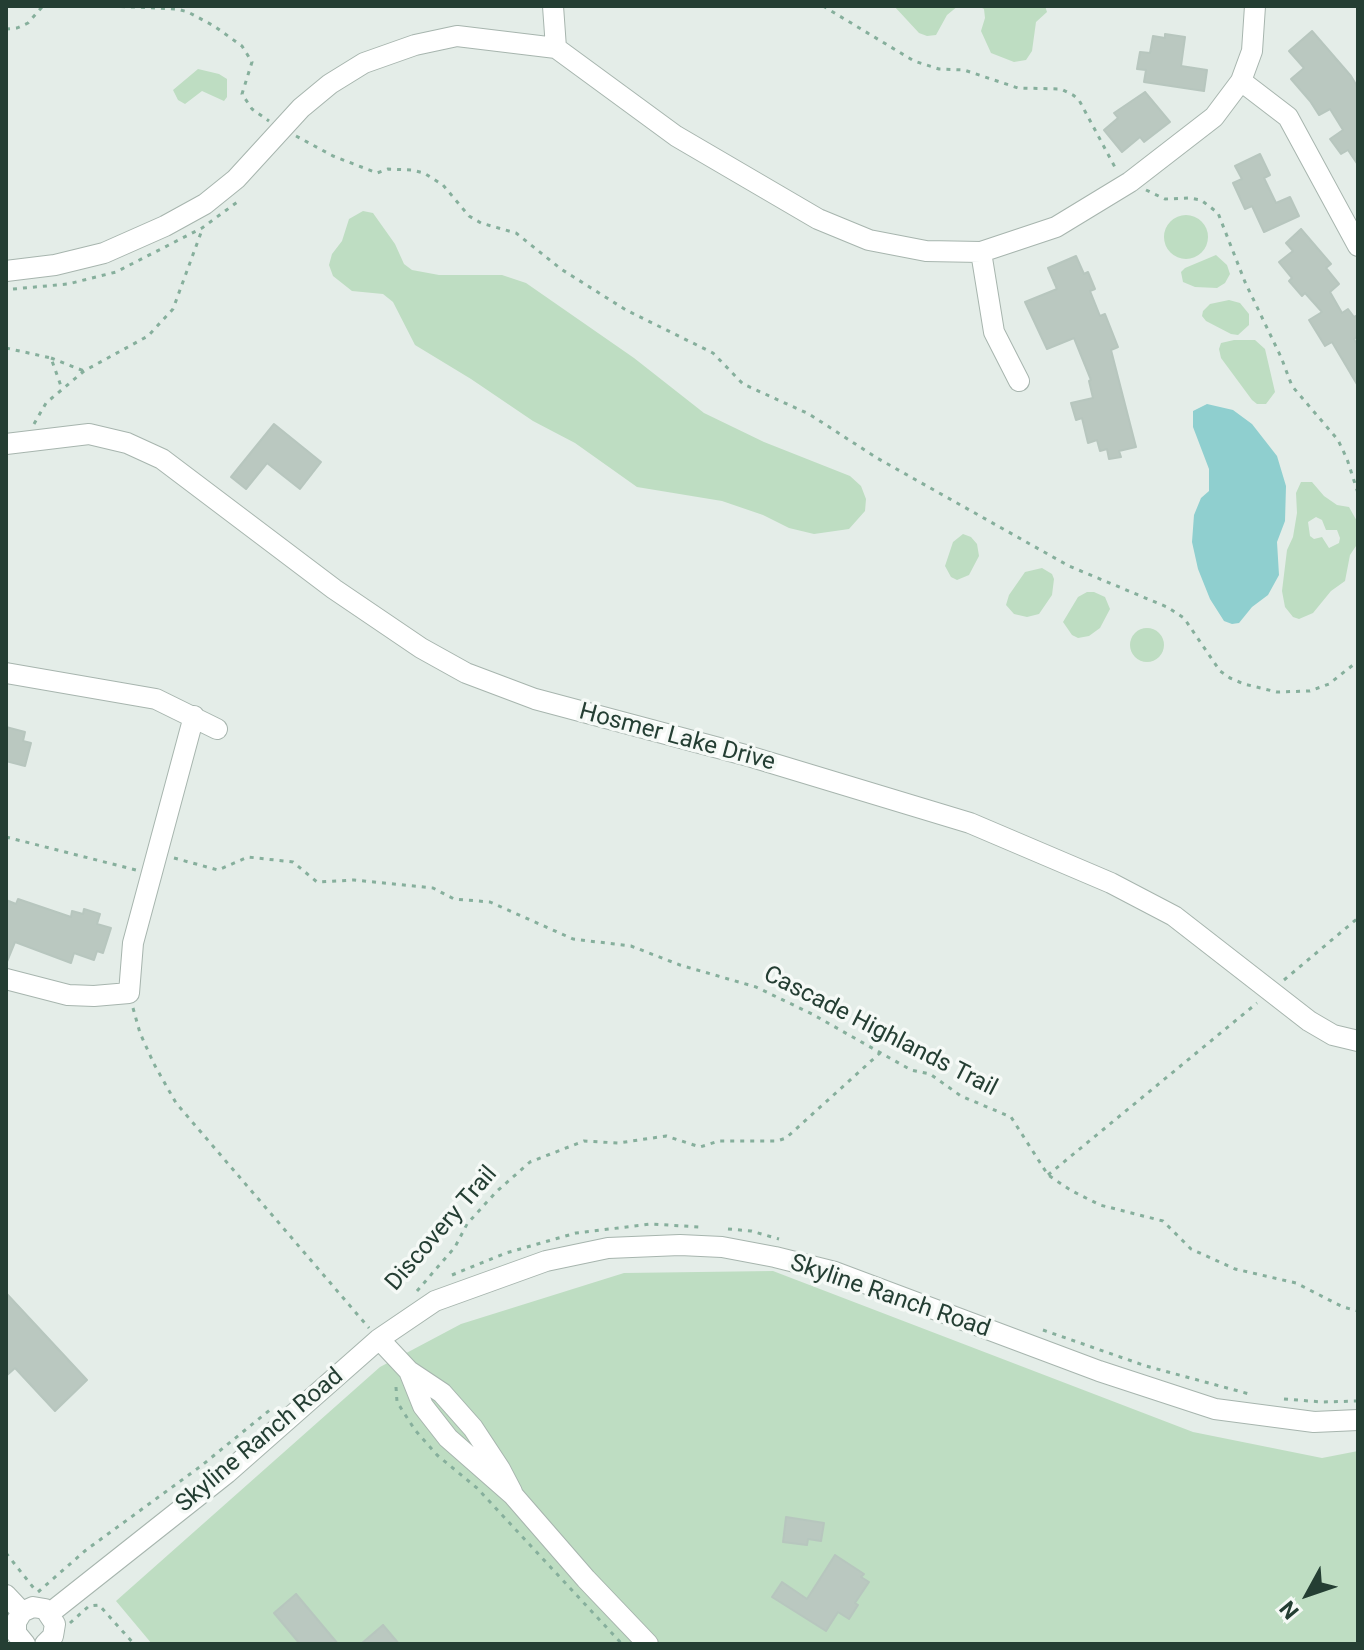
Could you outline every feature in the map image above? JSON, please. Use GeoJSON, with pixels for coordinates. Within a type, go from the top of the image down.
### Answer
{"type":"FeatureCollection","features":[{"type":"Feature","properties":{"kind":"street"},"geometry":{"type":"LineString","coordinates":[[553,6],[556,48]]}},
{"type":"Feature","properties":{"kind":"street"},"geometry":{"type":"LineString","coordinates":[[6,271],[55,265],[104,253],[165,226],[205,204],[236,179],[301,108],[330,84],[364,63],[415,45],[457,36],[556,48],[676,136],[818,219],[869,240],[926,251],[981,252],[1056,227],[1130,182],[1214,117],[1241,81],[1252,51],[1255,6]]}},
{"type":"Feature","properties":{"kind":"street"},"geometry":{"type":"LineString","coordinates":[[1241,81],[1288,117],[1358,246]]}},
{"type":"Feature","properties":{"kind":"street"},"geometry":{"type":"LineString","coordinates":[[981,252],[994,332],[1019,381]]}},
{"type":"Feature","properties":{"kind":"street","name":"Hosmer Lake Drive"},"geometry":{"type":"LineString","coordinates":[[14,442],[89,434],[127,443],[162,459],[334,589],[421,648],[466,673],[535,699],[745,755],[970,823],[1111,883],[1174,916],[1309,1021],[1333,1035],[1358,1041]]}},
{"type":"Feature","properties":{"kind":"street"},"geometry":{"type":"LineString","coordinates":[[6,673],[156,699],[217,729]]}},
{"type":"Feature","properties":{"kind":"street"},"geometry":{"type":"LineString","coordinates":[[6,979],[68,995],[129,993],[133,943],[194,716]]}},
{"type":"Feature","properties":{"kind":"street","name":"Skyline Ranch Road"},"geometry":{"type":"LineString","coordinates":[[50,1613],[227,1473],[379,1339],[435,1301],[546,1261],[608,1248],[722,1247],[835,1272],[1084,1365],[1215,1409],[1314,1422],[1358,1420]]}},
{"type":"Feature","properties":{"kind":"street"},"geometry":{"type":"LineString","coordinates":[[379,1339],[406,1368],[442,1393],[473,1428],[513,1495],[648,1644]]}},
{"type":"Feature","properties":{"kind":"street"},"geometry":{"type":"LineString","coordinates":[[6,1595],[22,1612]]}},
{"type":"Feature","properties":{"kind":"street"},"geometry":{"type":"LineString","coordinates":[[18,1642],[15,1628],[22,1612],[39,1607],[50,1613],[55,1624],[49,1643]]}},
{"type":"Feature","properties":{"kind":"path"},"geometry":{"type":"LineString","coordinates":[[6,29],[28,23],[43,6]]}},
{"type":"Feature","properties":{"kind":"path"},"geometry":{"type":"LineString","coordinates":[[111,6],[177,9],[214,26],[242,46],[252,62],[242,94],[252,109],[333,156],[377,173],[388,169],[424,173],[443,185],[469,216],[481,223],[516,233],[561,269],[626,310],[713,353],[743,384],[809,414],[877,458],[1069,566],[1167,607],[1184,618],[1220,671],[1230,678],[1277,692],[1310,691],[1329,684],[1358,661]]}},
{"type":"Feature","properties":{"kind":"path"},"geometry":{"type":"LineString","coordinates":[[823,6],[914,61],[939,69],[964,70],[1029,90],[1061,89],[1073,95],[1079,100],[1121,178],[1165,199],[1201,200],[1218,213],[1292,386],[1338,440],[1358,493]]}},
{"type":"Feature","properties":{"kind":"path"},"geometry":{"type":"LineString","coordinates":[[14,442],[46,403],[62,389],[84,371],[148,336],[173,309],[203,234],[205,204]]}},
{"type":"Feature","properties":{"kind":"path"},"geometry":{"type":"LineString","coordinates":[[6,348],[51,358],[84,371]]}},
{"type":"Feature","properties":{"kind":"path"},"geometry":{"type":"LineString","coordinates":[[51,358],[62,389]]}},
{"type":"Feature","properties":{"kind":"path"},"geometry":{"type":"LineString","coordinates":[[6,837],[151,875]]}},
{"type":"Feature","properties":{"kind":"path","name":"Cascade Highlands Trail"},"geometry":{"type":"LineString","coordinates":[[156,854],[218,870],[248,857],[293,862],[317,882],[354,880],[433,888],[454,899],[490,902],[573,939],[631,946],[680,965],[756,987],[812,1014],[911,1070],[930,1074],[961,1096],[1011,1117],[1048,1175],[1100,1205],[1163,1221],[1191,1249],[1235,1269],[1296,1283],[1343,1307],[1358,1311]]}},
{"type":"Feature","properties":{"kind":"path"},"geometry":{"type":"LineString","coordinates":[[1048,1175],[1358,918]]}},
{"type":"Feature","properties":{"kind":"path"},"geometry":{"type":"LineString","coordinates":[[129,993],[140,1033],[176,1103],[379,1339]]}},
{"type":"Feature","properties":{"kind":"path","name":"Discovery Trail"},"geometry":{"type":"LineString","coordinates":[[413,1296],[455,1247],[467,1224],[496,1192],[530,1162],[584,1141],[618,1143],[666,1136],[700,1147],[719,1141],[777,1141],[786,1138],[880,1053]]}},
{"type":"Feature","properties":{"kind":"path"},"geometry":{"type":"LineString","coordinates":[[406,1368],[395,1380],[397,1402],[415,1430],[437,1455],[477,1488],[622,1644]]}},
{"type":"Feature","properties":{"kind":"path"},"geometry":{"type":"LineString","coordinates":[[6,1553],[37,1593],[86,1550],[201,1466],[273,1408]]}},
{"type":"Feature","properties":{"kind":"path"},"geometry":{"type":"LineString","coordinates":[[66,1627],[89,1606],[99,1605],[134,1644]]}},
{"type":"Feature","properties":{"kind":"green space"},"geometry":{"type":"Polygon","coordinates":[[[894,6],[958,6],[947,15],[936,35],[927,36],[919,33],[894,6]]]}},
{"type":"Feature","properties":{"kind":"green space"},"geometry":{"type":"Polygon","coordinates":[[[978,6],[1045,6],[1047,12],[1036,22],[1032,51],[1026,60],[1014,62],[991,53],[981,31],[984,9],[978,6]]]}},
{"type":"Feature","properties":{"kind":"green space"},"geometry":{"type":"Polygon","coordinates":[[[198,69],[227,79],[227,97],[224,101],[202,91],[185,104],[178,100],[173,90],[198,69]]]}},
{"type":"Feature","properties":{"kind":"green space"},"geometry":{"type":"Polygon","coordinates":[[[363,211],[373,213],[395,244],[404,264],[412,270],[439,275],[502,275],[526,283],[634,358],[704,413],[764,442],[850,476],[861,486],[866,499],[865,511],[849,529],[814,534],[789,528],[722,501],[637,487],[575,443],[533,421],[415,345],[393,302],[383,294],[352,291],[333,276],[329,265],[332,254],[342,241],[349,219],[363,211]]]}},
{"type":"Feature","properties":{"kind":"green space"},"geometry":{"type":"Polygon","coordinates":[[[1186,215],[1201,222],[1208,237],[1201,252],[1186,259],[1171,252],[1164,237],[1171,222],[1186,215]]]}},
{"type":"Feature","properties":{"kind":"green space"},"geometry":{"type":"Polygon","coordinates":[[[1216,255],[1227,265],[1230,274],[1225,283],[1217,288],[1195,287],[1183,282],[1181,272],[1185,268],[1216,255]]]}},
{"type":"Feature","properties":{"kind":"green space"},"geometry":{"type":"Polygon","coordinates":[[[1229,300],[1240,303],[1249,314],[1249,325],[1238,335],[1206,321],[1202,316],[1210,304],[1229,300]]]}},
{"type":"Feature","properties":{"kind":"green space"},"geometry":{"type":"Polygon","coordinates":[[[1255,340],[1265,349],[1275,392],[1266,404],[1257,404],[1252,400],[1221,358],[1221,343],[1255,340]]]}},
{"type":"Feature","properties":{"kind":"green space"},"geometry":{"type":"Polygon","coordinates":[[[1301,482],[1312,482],[1337,505],[1349,507],[1358,523],[1358,543],[1350,555],[1345,581],[1331,591],[1313,613],[1299,619],[1285,607],[1282,591],[1287,550],[1293,537],[1297,513],[1296,493],[1301,482]],[[1316,517],[1308,522],[1310,536],[1314,539],[1322,537],[1329,548],[1339,543],[1340,538],[1337,530],[1326,530],[1322,520],[1316,517]]]}},
{"type":"Feature","properties":{"kind":"green space"},"geometry":{"type":"Polygon","coordinates":[[[963,534],[977,544],[979,556],[969,575],[957,580],[951,577],[945,566],[953,542],[963,534]]]}},
{"type":"Feature","properties":{"kind":"green space"},"geometry":{"type":"Polygon","coordinates":[[[1042,568],[1054,579],[1052,595],[1039,614],[1027,617],[1014,614],[1006,605],[1009,595],[1025,572],[1042,568]]]}},
{"type":"Feature","properties":{"kind":"green space"},"geometry":{"type":"Polygon","coordinates":[[[1087,592],[1105,597],[1110,609],[1100,628],[1089,636],[1078,638],[1063,622],[1078,597],[1087,592]]]}},
{"type":"Feature","properties":{"kind":"green space"},"geometry":{"type":"Polygon","coordinates":[[[1147,628],[1159,633],[1164,645],[1159,657],[1147,662],[1135,657],[1130,645],[1135,633],[1147,628]]]}},
{"type":"Feature","properties":{"kind":"green space"},"geometry":{"type":"Polygon","coordinates":[[[773,1271],[1193,1432],[1322,1458],[1358,1451],[1358,1644],[152,1644],[116,1601],[380,1367],[461,1324],[624,1273],[773,1271]]]}},
{"type":"Feature","properties":{"kind":"water"},"geometry":{"type":"Polygon","coordinates":[[[1207,404],[1233,410],[1252,424],[1277,456],[1286,486],[1285,521],[1277,542],[1279,575],[1268,595],[1252,607],[1239,623],[1232,624],[1224,621],[1210,599],[1198,569],[1192,542],[1194,515],[1201,498],[1209,491],[1209,469],[1193,427],[1193,411],[1207,404]]]}},
{"type":"Feature","properties":{"kind":"building"},"geometry":{"type":"Polygon","coordinates":[[[1312,31],[1358,88],[1358,165],[1348,150],[1341,154],[1330,139],[1343,130],[1330,109],[1319,115],[1291,79],[1304,68],[1289,51],[1312,31]]]}},
{"type":"Feature","properties":{"kind":"building"},"geometry":{"type":"Polygon","coordinates":[[[1165,34],[1185,37],[1181,66],[1207,70],[1204,91],[1144,82],[1146,70],[1137,69],[1140,52],[1150,53],[1153,36],[1165,38],[1165,34]]]}},
{"type":"Feature","properties":{"kind":"building"},"geometry":{"type":"Polygon","coordinates":[[[1145,92],[1170,122],[1144,142],[1140,137],[1122,152],[1104,130],[1118,118],[1114,113],[1145,92]]]}},
{"type":"Feature","properties":{"kind":"building"},"geometry":{"type":"Polygon","coordinates":[[[1260,154],[1270,175],[1264,178],[1276,203],[1290,197],[1299,216],[1264,232],[1252,206],[1245,209],[1233,183],[1242,179],[1235,166],[1260,154]]]}},
{"type":"Feature","properties":{"kind":"building"},"geometry":{"type":"Polygon","coordinates":[[[1301,229],[1331,264],[1326,268],[1339,284],[1330,292],[1342,313],[1348,309],[1354,317],[1358,315],[1358,336],[1354,339],[1358,346],[1358,386],[1332,342],[1325,346],[1309,320],[1322,312],[1289,281],[1292,278],[1279,262],[1293,251],[1286,243],[1301,229]]]}},
{"type":"Feature","properties":{"kind":"building"},"geometry":{"type":"Polygon","coordinates":[[[1076,256],[1084,274],[1088,272],[1095,289],[1090,291],[1100,316],[1105,314],[1118,347],[1111,350],[1136,447],[1119,451],[1121,457],[1109,459],[1107,449],[1100,451],[1097,440],[1088,443],[1082,418],[1076,420],[1071,403],[1093,398],[1091,380],[1074,338],[1047,349],[1025,302],[1057,289],[1048,268],[1076,256]]]}},
{"type":"Feature","properties":{"kind":"building"},"geometry":{"type":"Polygon","coordinates":[[[274,424],[321,462],[300,489],[267,463],[246,489],[231,477],[274,424]]]}},
{"type":"Feature","properties":{"kind":"building"},"geometry":{"type":"Polygon","coordinates":[[[6,727],[25,732],[23,741],[31,743],[25,766],[6,761],[6,727]]]}},
{"type":"Feature","properties":{"kind":"building"},"geometry":{"type":"Polygon","coordinates":[[[18,899],[71,917],[72,911],[83,914],[84,909],[100,914],[97,924],[111,928],[103,953],[97,951],[94,960],[74,953],[71,963],[15,942],[6,964],[6,900],[16,904],[18,899]]]}},
{"type":"Feature","properties":{"kind":"building"},"geometry":{"type":"Polygon","coordinates":[[[6,1293],[87,1380],[55,1411],[15,1368],[6,1376],[6,1293]]]}},
{"type":"Feature","properties":{"kind":"building"},"geometry":{"type":"Polygon","coordinates":[[[786,1517],[824,1523],[821,1541],[808,1539],[807,1545],[783,1542],[786,1517]]]}},
{"type":"Feature","properties":{"kind":"building"},"geometry":{"type":"Polygon","coordinates":[[[835,1555],[864,1574],[861,1577],[869,1582],[849,1619],[838,1612],[826,1631],[772,1597],[782,1582],[807,1599],[835,1555]]]}},
{"type":"Feature","properties":{"kind":"building"},"geometry":{"type":"Polygon","coordinates":[[[296,1594],[338,1644],[300,1644],[274,1613],[296,1594]]]}},
{"type":"Feature","properties":{"kind":"building"},"geometry":{"type":"Polygon","coordinates":[[[383,1625],[399,1644],[361,1644],[383,1625]]]}}]}
